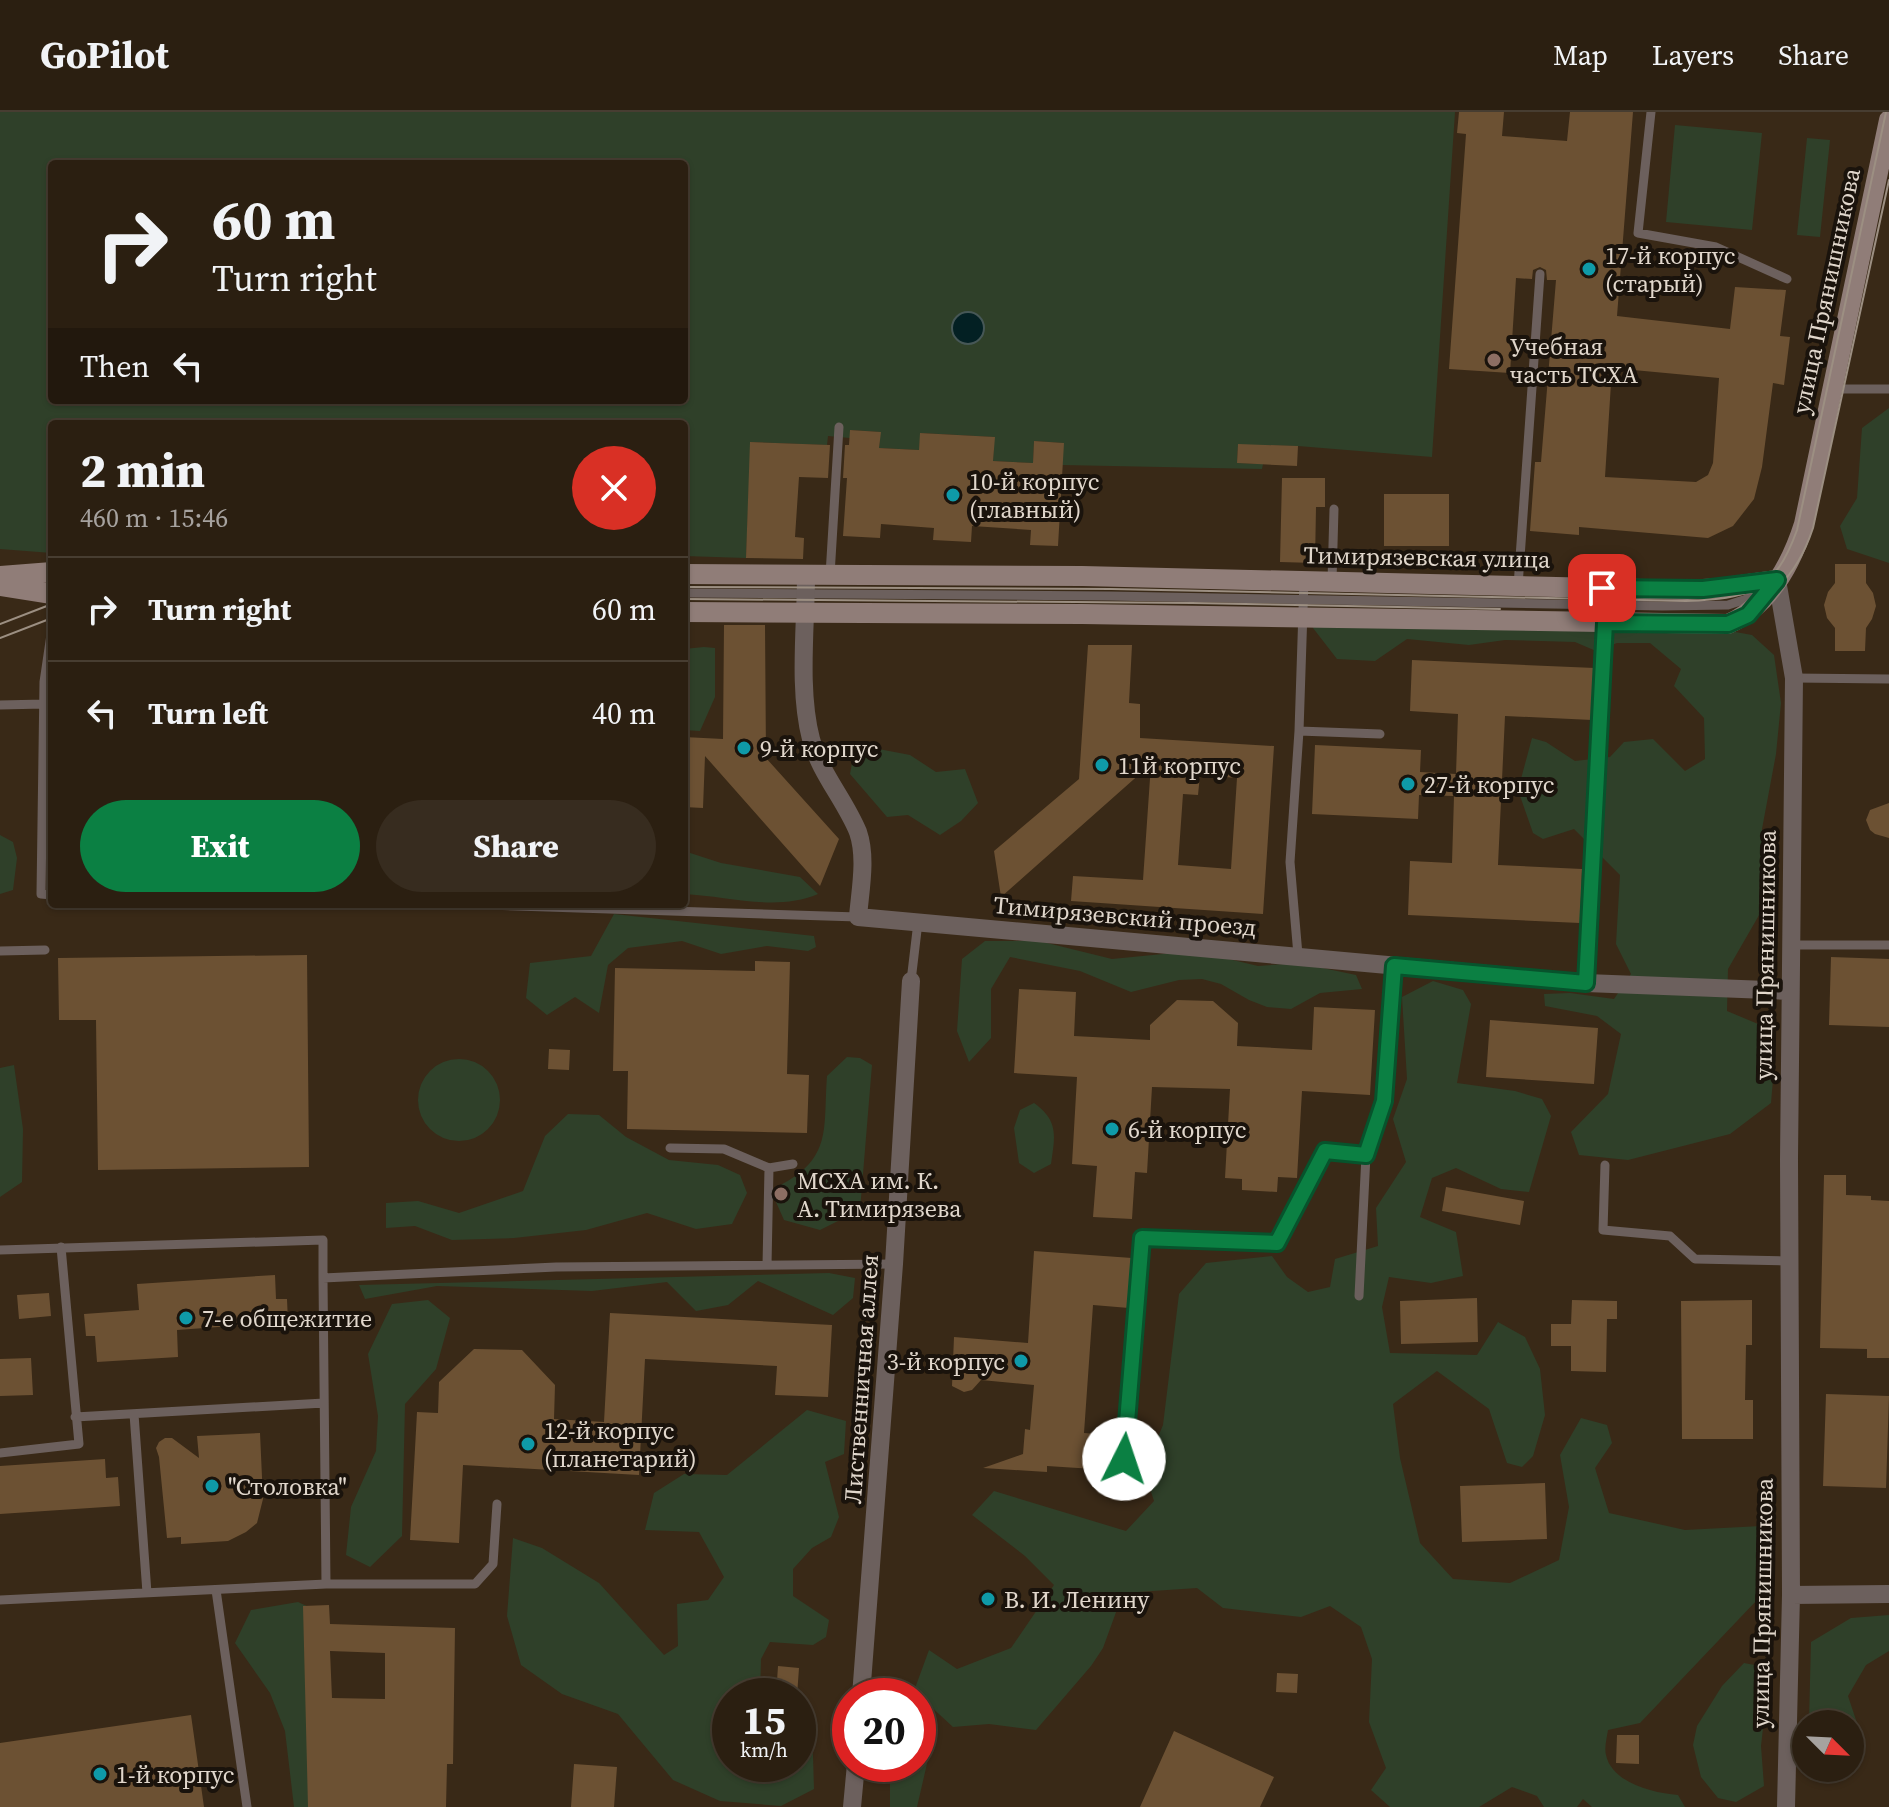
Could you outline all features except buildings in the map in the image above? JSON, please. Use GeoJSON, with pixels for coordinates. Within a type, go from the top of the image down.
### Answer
{"type":"FeatureCollection","features":[{"type":"Feature","properties":{"kind":"main road","name":"улица Прянишникова"},"geometry":{"type":"LineString","coordinates":[[1777,580],[1794,555],[1804,524],[1889,120]]}},
{"type":"Feature","properties":{"kind":"main road"},"geometry":{"type":"LineString","coordinates":[[0,581],[48,573]]}},
{"type":"Feature","properties":{"kind":"main road","name":"Тимирязевская улица"},"geometry":{"type":"LineString","coordinates":[[688,575],[806,594],[1303,599],[1332,581],[1687,590],[1777,580]]}},
{"type":"Feature","properties":{"kind":"main road","name":"Тимирязевская улица"},"geometry":{"type":"LineString","coordinates":[[688,611],[806,594],[830,575],[1303,599],[1605,623],[1728,624],[1748,615],[1777,580]]}},
{"type":"Feature","properties":{"kind":"main road"},"geometry":{"type":"LineString","coordinates":[[0,581],[48,593]]}},
{"type":"Feature","properties":{"kind":"street","name":"улица Прянишникова"},"geometry":{"type":"LineString","coordinates":[[1777,580],[1794,678],[1789,1261],[1791,1595],[1786,1807]]}},
{"type":"Feature","properties":{"kind":"street"},"geometry":{"type":"LineString","coordinates":[[806,594],[804,682],[811,740],[858,834],[862,855],[858,917]]}},
{"type":"Feature","properties":{"kind":"street","name":"Тимирязевский проезд"},"geometry":{"type":"LineString","coordinates":[[858,917],[1586,983],[1790,991]]}},
{"type":"Feature","properties":{"kind":"street","name":"Лиственничная аллея"},"geometry":{"type":"LineString","coordinates":[[862,1678],[894,1264],[911,981]]}},
{"type":"Feature","properties":{"kind":"street"},"geometry":{"type":"LineString","coordinates":[[1791,1595],[1889,1594]]}},
{"type":"Feature","properties":{"kind":"street"},"geometry":{"type":"LineString","coordinates":[[852,1807],[854,1782]]}},
{"type":"Feature","properties":{"kind":"lane"},"geometry":{"type":"LineString","coordinates":[[1651,112],[1638,233],[1716,247],[1787,279]]}},
{"type":"Feature","properties":{"kind":"lane"},"geometry":{"type":"LineString","coordinates":[[1518,586],[1540,274]]}},
{"type":"Feature","properties":{"kind":"lane"},"geometry":{"type":"LineString","coordinates":[[1831,389],[1889,389]]}},
{"type":"Feature","properties":{"kind":"lane"},"geometry":{"type":"LineString","coordinates":[[830,575],[839,427]]}},
{"type":"Feature","properties":{"kind":"lane"},"geometry":{"type":"LineString","coordinates":[[1332,581],[1334,509]]}},
{"type":"Feature","properties":{"kind":"lane"},"geometry":{"type":"LineString","coordinates":[[1298,955],[1290,862],[1299,731],[1303,599],[1728,605],[1758,595],[1777,580]]}},
{"type":"Feature","properties":{"kind":"lane"},"geometry":{"type":"LineString","coordinates":[[0,581],[48,584]]}},
{"type":"Feature","properties":{"kind":"lane"},"geometry":{"type":"LineString","coordinates":[[688,593],[806,594]]}},
{"type":"Feature","properties":{"kind":"lane"},"geometry":{"type":"LineString","coordinates":[[1586,983],[1605,623]]}},
{"type":"Feature","properties":{"kind":"lane"},"geometry":{"type":"LineString","coordinates":[[48,655],[44,682],[41,894],[48,895]]}},
{"type":"Feature","properties":{"kind":"lane"},"geometry":{"type":"LineString","coordinates":[[1794,678],[1889,679]]}},
{"type":"Feature","properties":{"kind":"lane"},"geometry":{"type":"LineString","coordinates":[[0,705],[44,704]]}},
{"type":"Feature","properties":{"kind":"lane"},"geometry":{"type":"LineString","coordinates":[[1299,731],[1380,734]]}},
{"type":"Feature","properties":{"kind":"lane","name":"Тимирязевский проезд"},"geometry":{"type":"LineString","coordinates":[[622,908],[858,917]]}},
{"type":"Feature","properties":{"kind":"lane","name":"Лиственничная аллея"},"geometry":{"type":"LineString","coordinates":[[911,981],[918,922]]}},
{"type":"Feature","properties":{"kind":"lane"},"geometry":{"type":"LineString","coordinates":[[1791,945],[1889,945]]}},
{"type":"Feature","properties":{"kind":"lane"},"geometry":{"type":"LineString","coordinates":[[0,951],[45,950]]}},
{"type":"Feature","properties":{"kind":"lane"},"geometry":{"type":"LineString","coordinates":[[1359,1296],[1366,1155],[1384,1101],[1394,966]]}},
{"type":"Feature","properties":{"kind":"lane"},"geometry":{"type":"LineString","coordinates":[[670,1148],[724,1149],[769,1168],[793,1164]]}},
{"type":"Feature","properties":{"kind":"lane"},"geometry":{"type":"LineString","coordinates":[[1122,1490],[1142,1238],[1277,1243],[1325,1151],[1366,1155]]}},
{"type":"Feature","properties":{"kind":"lane"},"geometry":{"type":"LineString","coordinates":[[1605,1165],[1603,1230],[1670,1236],[1695,1259],[1789,1261]]}},
{"type":"Feature","properties":{"kind":"lane"},"geometry":{"type":"LineString","coordinates":[[767,1265],[769,1168]]}},
{"type":"Feature","properties":{"kind":"lane"},"geometry":{"type":"LineString","coordinates":[[0,1250],[323,1240],[326,1584]]}},
{"type":"Feature","properties":{"kind":"lane"},"geometry":{"type":"LineString","coordinates":[[0,1453],[79,1444],[61,1247]]}},
{"type":"Feature","properties":{"kind":"lane"},"geometry":{"type":"LineString","coordinates":[[323,1278],[556,1267],[894,1264]]}},
{"type":"Feature","properties":{"kind":"lane"},"geometry":{"type":"LineString","coordinates":[[75,1417],[324,1403]]}},
{"type":"Feature","properties":{"kind":"lane"},"geometry":{"type":"LineString","coordinates":[[134,1414],[147,1593]]}},
{"type":"Feature","properties":{"kind":"lane"},"geometry":{"type":"LineString","coordinates":[[0,1600],[326,1584],[475,1584],[493,1564],[497,1504]]}},
{"type":"Feature","properties":{"kind":"lane"},"geometry":{"type":"LineString","coordinates":[[216,1590],[247,1807]]}},
{"type":"Feature","properties":{"kind":"green space"},"geometry":{"type":"Polygon","coordinates":[[[0,112],[1455,112],[1432,457],[1298,446],[1238,445],[1237,463],[1263,464],[1262,469],[1062,465],[1063,443],[1034,441],[1033,463],[993,461],[994,437],[921,433],[919,450],[879,448],[880,432],[851,430],[850,438],[828,436],[827,445],[751,442],[746,558],[688,556],[688,420],[48,420],[48,553],[0,549],[0,112]]]}},
{"type":"Feature","properties":{"kind":"green space"},"geometry":{"type":"Polygon","coordinates":[[[1675,125],[1762,133],[1752,230],[1666,222],[1675,125]]]}},
{"type":"Feature","properties":{"kind":"green space"},"geometry":{"type":"Polygon","coordinates":[[[1807,138],[1830,140],[1820,237],[1797,235],[1807,138]]]}},
{"type":"Feature","properties":{"kind":"green space"},"geometry":{"type":"Polygon","coordinates":[[[1889,408],[1889,563],[1847,549],[1840,526],[1857,498],[1862,428],[1889,408]]]}},
{"type":"Feature","properties":{"kind":"green space"},"geometry":{"type":"Polygon","coordinates":[[[1317,618],[1719,629],[1752,635],[1774,655],[1781,703],[1776,754],[1762,829],[1762,910],[1728,969],[1727,1011],[1770,1029],[1774,1068],[1771,1103],[1730,1134],[1628,1160],[1579,1155],[1571,1132],[1608,1094],[1621,1034],[1597,1016],[1545,1006],[1544,994],[1570,993],[1614,999],[1631,974],[1616,944],[1620,875],[1574,829],[1543,839],[1533,833],[1518,790],[1532,738],[1546,742],[1575,761],[1610,757],[1624,742],[1653,739],[1685,771],[1705,759],[1704,718],[1674,686],[1681,669],[1650,643],[1617,643],[1596,651],[1575,642],[1505,640],[1469,645],[1407,639],[1375,661],[1337,659],[1313,628],[1317,618]]]}},
{"type":"Feature","properties":{"kind":"green space"},"geometry":{"type":"Polygon","coordinates":[[[715,648],[715,697],[700,731],[688,730],[688,649],[715,648]]]}},
{"type":"Feature","properties":{"kind":"green space"},"geometry":{"type":"Polygon","coordinates":[[[863,746],[910,755],[936,772],[965,769],[978,803],[961,821],[940,835],[908,815],[887,817],[850,774],[853,758],[863,746]]]}},
{"type":"Feature","properties":{"kind":"green space"},"geometry":{"type":"Polygon","coordinates":[[[0,835],[13,842],[17,858],[13,890],[0,894],[0,835]]]}},
{"type":"Feature","properties":{"kind":"green space"},"geometry":{"type":"Polygon","coordinates":[[[688,852],[721,863],[800,877],[818,894],[786,902],[752,902],[688,894],[688,852]]]}},
{"type":"Feature","properties":{"kind":"green space"},"geometry":{"type":"Polygon","coordinates":[[[614,914],[814,936],[816,947],[808,951],[767,946],[721,954],[682,941],[628,948],[608,965],[599,1013],[575,997],[547,1015],[526,998],[530,963],[591,956],[614,914]]]}},
{"type":"Feature","properties":{"kind":"green space"},"geometry":{"type":"Polygon","coordinates":[[[985,941],[1039,941],[1112,959],[1173,953],[1216,956],[1258,966],[1299,963],[1356,975],[1362,989],[1320,993],[1291,1009],[1267,1007],[1221,984],[1202,979],[1179,980],[1131,992],[1080,971],[1010,957],[991,989],[991,1038],[969,1062],[957,1031],[962,959],[985,941]]]}},
{"type":"Feature","properties":{"kind":"green space"},"geometry":{"type":"Polygon","coordinates":[[[1433,981],[1463,990],[1471,1004],[1457,1083],[1515,1091],[1542,1099],[1551,1116],[1529,1192],[1501,1189],[1456,1168],[1432,1178],[1420,1217],[1456,1232],[1463,1276],[1431,1283],[1389,1277],[1382,1307],[1390,1353],[1477,1355],[1498,1322],[1525,1337],[1540,1369],[1545,1415],[1533,1456],[1522,1467],[1507,1463],[1489,1409],[1437,1371],[1393,1404],[1400,1458],[1420,1543],[1453,1579],[1510,1583],[1559,1560],[1569,1507],[1560,1455],[1581,1418],[1607,1425],[1612,1443],[1595,1468],[1609,1513],[1685,1530],[1761,1526],[1757,1600],[1640,1723],[1608,1730],[1606,1755],[1616,1773],[1646,1789],[1678,1795],[1685,1807],[1592,1807],[1583,1799],[1577,1807],[1544,1807],[1537,1796],[1512,1787],[1479,1807],[1390,1807],[1371,1790],[1386,1768],[1369,1722],[1372,1659],[1361,1627],[1330,1606],[1301,1617],[1223,1608],[1197,1588],[1123,1593],[1103,1648],[1036,1730],[989,1724],[953,1727],[936,1711],[936,1678],[919,1678],[929,1650],[957,1669],[1011,1648],[1054,1585],[1025,1556],[972,1515],[994,1491],[1126,1531],[1154,1501],[1144,1470],[1163,1425],[1179,1294],[1206,1263],[1272,1256],[1287,1277],[1308,1292],[1330,1287],[1335,1259],[1378,1246],[1376,1208],[1406,1162],[1393,1119],[1407,1079],[1402,997],[1433,981]]]}},
{"type":"Feature","properties":{"kind":"green space"},"geometry":{"type":"Polygon","coordinates":[[[847,1057],[860,1058],[872,1065],[860,1210],[820,1230],[784,1220],[776,1202],[779,1186],[809,1164],[817,1153],[824,1127],[827,1076],[847,1057]]]}},
{"type":"Feature","properties":{"kind":"green space"},"geometry":{"type":"Polygon","coordinates":[[[459,1059],[475,1062],[488,1071],[497,1084],[500,1100],[497,1116],[488,1129],[475,1138],[459,1141],[443,1138],[430,1129],[421,1116],[418,1100],[421,1084],[430,1071],[443,1062],[459,1059]]]}},
{"type":"Feature","properties":{"kind":"green space"},"geometry":{"type":"Polygon","coordinates":[[[14,1065],[23,1129],[22,1182],[0,1197],[0,1068],[14,1065]]]}},
{"type":"Feature","properties":{"kind":"green space"},"geometry":{"type":"Polygon","coordinates":[[[1034,1103],[1048,1116],[1054,1137],[1051,1164],[1034,1173],[1019,1163],[1014,1128],[1020,1110],[1034,1103]]]}},
{"type":"Feature","properties":{"kind":"green space"},"geometry":{"type":"Polygon","coordinates":[[[568,1114],[599,1115],[626,1137],[669,1160],[718,1165],[740,1175],[747,1193],[732,1224],[696,1229],[647,1213],[586,1230],[514,1238],[452,1240],[415,1226],[386,1228],[386,1203],[418,1201],[459,1213],[523,1191],[545,1136],[568,1114]]]}},
{"type":"Feature","properties":{"kind":"green space"},"geometry":{"type":"Polygon","coordinates":[[[829,1273],[855,1278],[853,1298],[833,1315],[758,1281],[728,1305],[696,1311],[667,1282],[592,1291],[437,1286],[365,1299],[359,1285],[829,1273]]]}},
{"type":"Feature","properties":{"kind":"green space"},"geometry":{"type":"Polygon","coordinates":[[[428,1300],[450,1318],[436,1369],[405,1404],[402,1536],[370,1567],[346,1555],[351,1507],[376,1451],[378,1416],[368,1354],[392,1304],[428,1300]]]}},
{"type":"Feature","properties":{"kind":"green space"},"geometry":{"type":"Polygon","coordinates":[[[807,1410],[846,1421],[844,1454],[825,1462],[839,1517],[831,1537],[812,1548],[793,1569],[793,1596],[829,1620],[826,1637],[813,1645],[770,1642],[761,1659],[760,1678],[712,1678],[712,1782],[814,1782],[814,1789],[781,1806],[720,1801],[673,1780],[618,1714],[562,1694],[521,1665],[507,1616],[513,1538],[542,1548],[599,1583],[664,1655],[678,1646],[677,1604],[708,1600],[724,1577],[699,1532],[645,1530],[654,1493],[684,1474],[727,1475],[807,1410]]]}},
{"type":"Feature","properties":{"kind":"green space"},"geometry":{"type":"Polygon","coordinates":[[[298,1602],[322,1613],[311,1807],[294,1807],[285,1731],[270,1693],[235,1643],[251,1610],[298,1602]]]}},
{"type":"Feature","properties":{"kind":"green space"},"geometry":{"type":"Polygon","coordinates":[[[1889,1615],[1889,1651],[1866,1665],[1848,1696],[1853,1710],[1809,1710],[1811,1642],[1851,1618],[1889,1615]]]}},
{"type":"Feature","properties":{"kind":"green space"},"geometry":{"type":"Polygon","coordinates":[[[1744,1663],[1765,1667],[1767,1693],[1761,1746],[1764,1786],[1736,1802],[1718,1798],[1701,1777],[1693,1745],[1697,1726],[1722,1686],[1744,1663]]]}},
{"type":"Feature","properties":{"kind":"green space"},"geometry":{"type":"Polygon","coordinates":[[[890,1782],[923,1782],[917,1807],[890,1807],[890,1782]]]}},
{"type":"Feature","properties":{"kind":"water"},"geometry":{"type":"Polygon","coordinates":[[[968,312],[979,317],[984,328],[979,339],[968,344],[957,339],[952,328],[957,317],[968,312]]]}},
{"type":"Feature","properties":{"kind":"tram line"},"geometry":{"type":"LineString","coordinates":[[688,587],[1111,589],[1686,601],[1742,594],[1768,580],[1779,568],[1797,530],[1886,112]]}},
{"type":"Feature","properties":{"kind":"tram line"},"geometry":{"type":"LineString","coordinates":[[1754,602],[1784,581],[1804,550],[1813,528],[1889,180]]}},
{"type":"Feature","properties":{"kind":"tram line"},"geometry":{"type":"LineString","coordinates":[[688,599],[1500,609]]}},
{"type":"Feature","properties":{"kind":"tram line"},"geometry":{"type":"LineString","coordinates":[[0,624],[48,606]]}},
{"type":"Feature","properties":{"kind":"tram line"},"geometry":{"type":"LineString","coordinates":[[0,638],[48,620]]}},
{"type":"Feature","properties":{"kind":"place","name":"17-й корпус (старый)"},"geometry":{"type":"Point","coordinates":[1589,269]}},
{"type":"Feature","properties":{"kind":"place","name":"Учебная часть ТСХА"},"geometry":{"type":"Point","coordinates":[1494,360]}},
{"type":"Feature","properties":{"kind":"place","name":"10-й корпус (главный)"},"geometry":{"type":"Point","coordinates":[953,495]}},
{"type":"Feature","properties":{"kind":"place","name":"9-й корпус"},"geometry":{"type":"Point","coordinates":[744,748]}},
{"type":"Feature","properties":{"kind":"place","name":"11й корпус"},"geometry":{"type":"Point","coordinates":[1102,765]}},
{"type":"Feature","properties":{"kind":"place","name":"27-й корпус"},"geometry":{"type":"Point","coordinates":[1408,784]}},
{"type":"Feature","properties":{"kind":"place","name":"6-й корпус"},"geometry":{"type":"Point","coordinates":[1112,1129]}},
{"type":"Feature","properties":{"kind":"place","name":"МСХА им. К. А. Тимирязева"},"geometry":{"type":"Point","coordinates":[781,1194]}},
{"type":"Feature","properties":{"kind":"place","name":"7-е общежитие"},"geometry":{"type":"Point","coordinates":[186,1318]}},
{"type":"Feature","properties":{"kind":"place","name":"3-й корпус"},"geometry":{"type":"Point","coordinates":[1021,1361]}},
{"type":"Feature","properties":{"kind":"place","name":"12-й корпус (планетарий)"},"geometry":{"type":"Point","coordinates":[528,1444]}},
{"type":"Feature","properties":{"kind":"place","name":"\"Столовка\""},"geometry":{"type":"Point","coordinates":[212,1486]}},
{"type":"Feature","properties":{"kind":"place","name":"В. И. Ленину"},"geometry":{"type":"Point","coordinates":[988,1599]}},
{"type":"Feature","properties":{"kind":"place","name":"1-й корпус"},"geometry":{"type":"Point","coordinates":[100,1774]}},
{"type":"Feature","properties":{"kind":"route"},"geometry":{"type":"LineString","coordinates":[[1124,1459],[1142,1238],[1277,1243],[1325,1151],[1366,1155],[1384,1101],[1394,966],[1586,983],[1605,623],[1728,624],[1748,615],[1777,580],[1687,590],[1602,588]]}}]}
